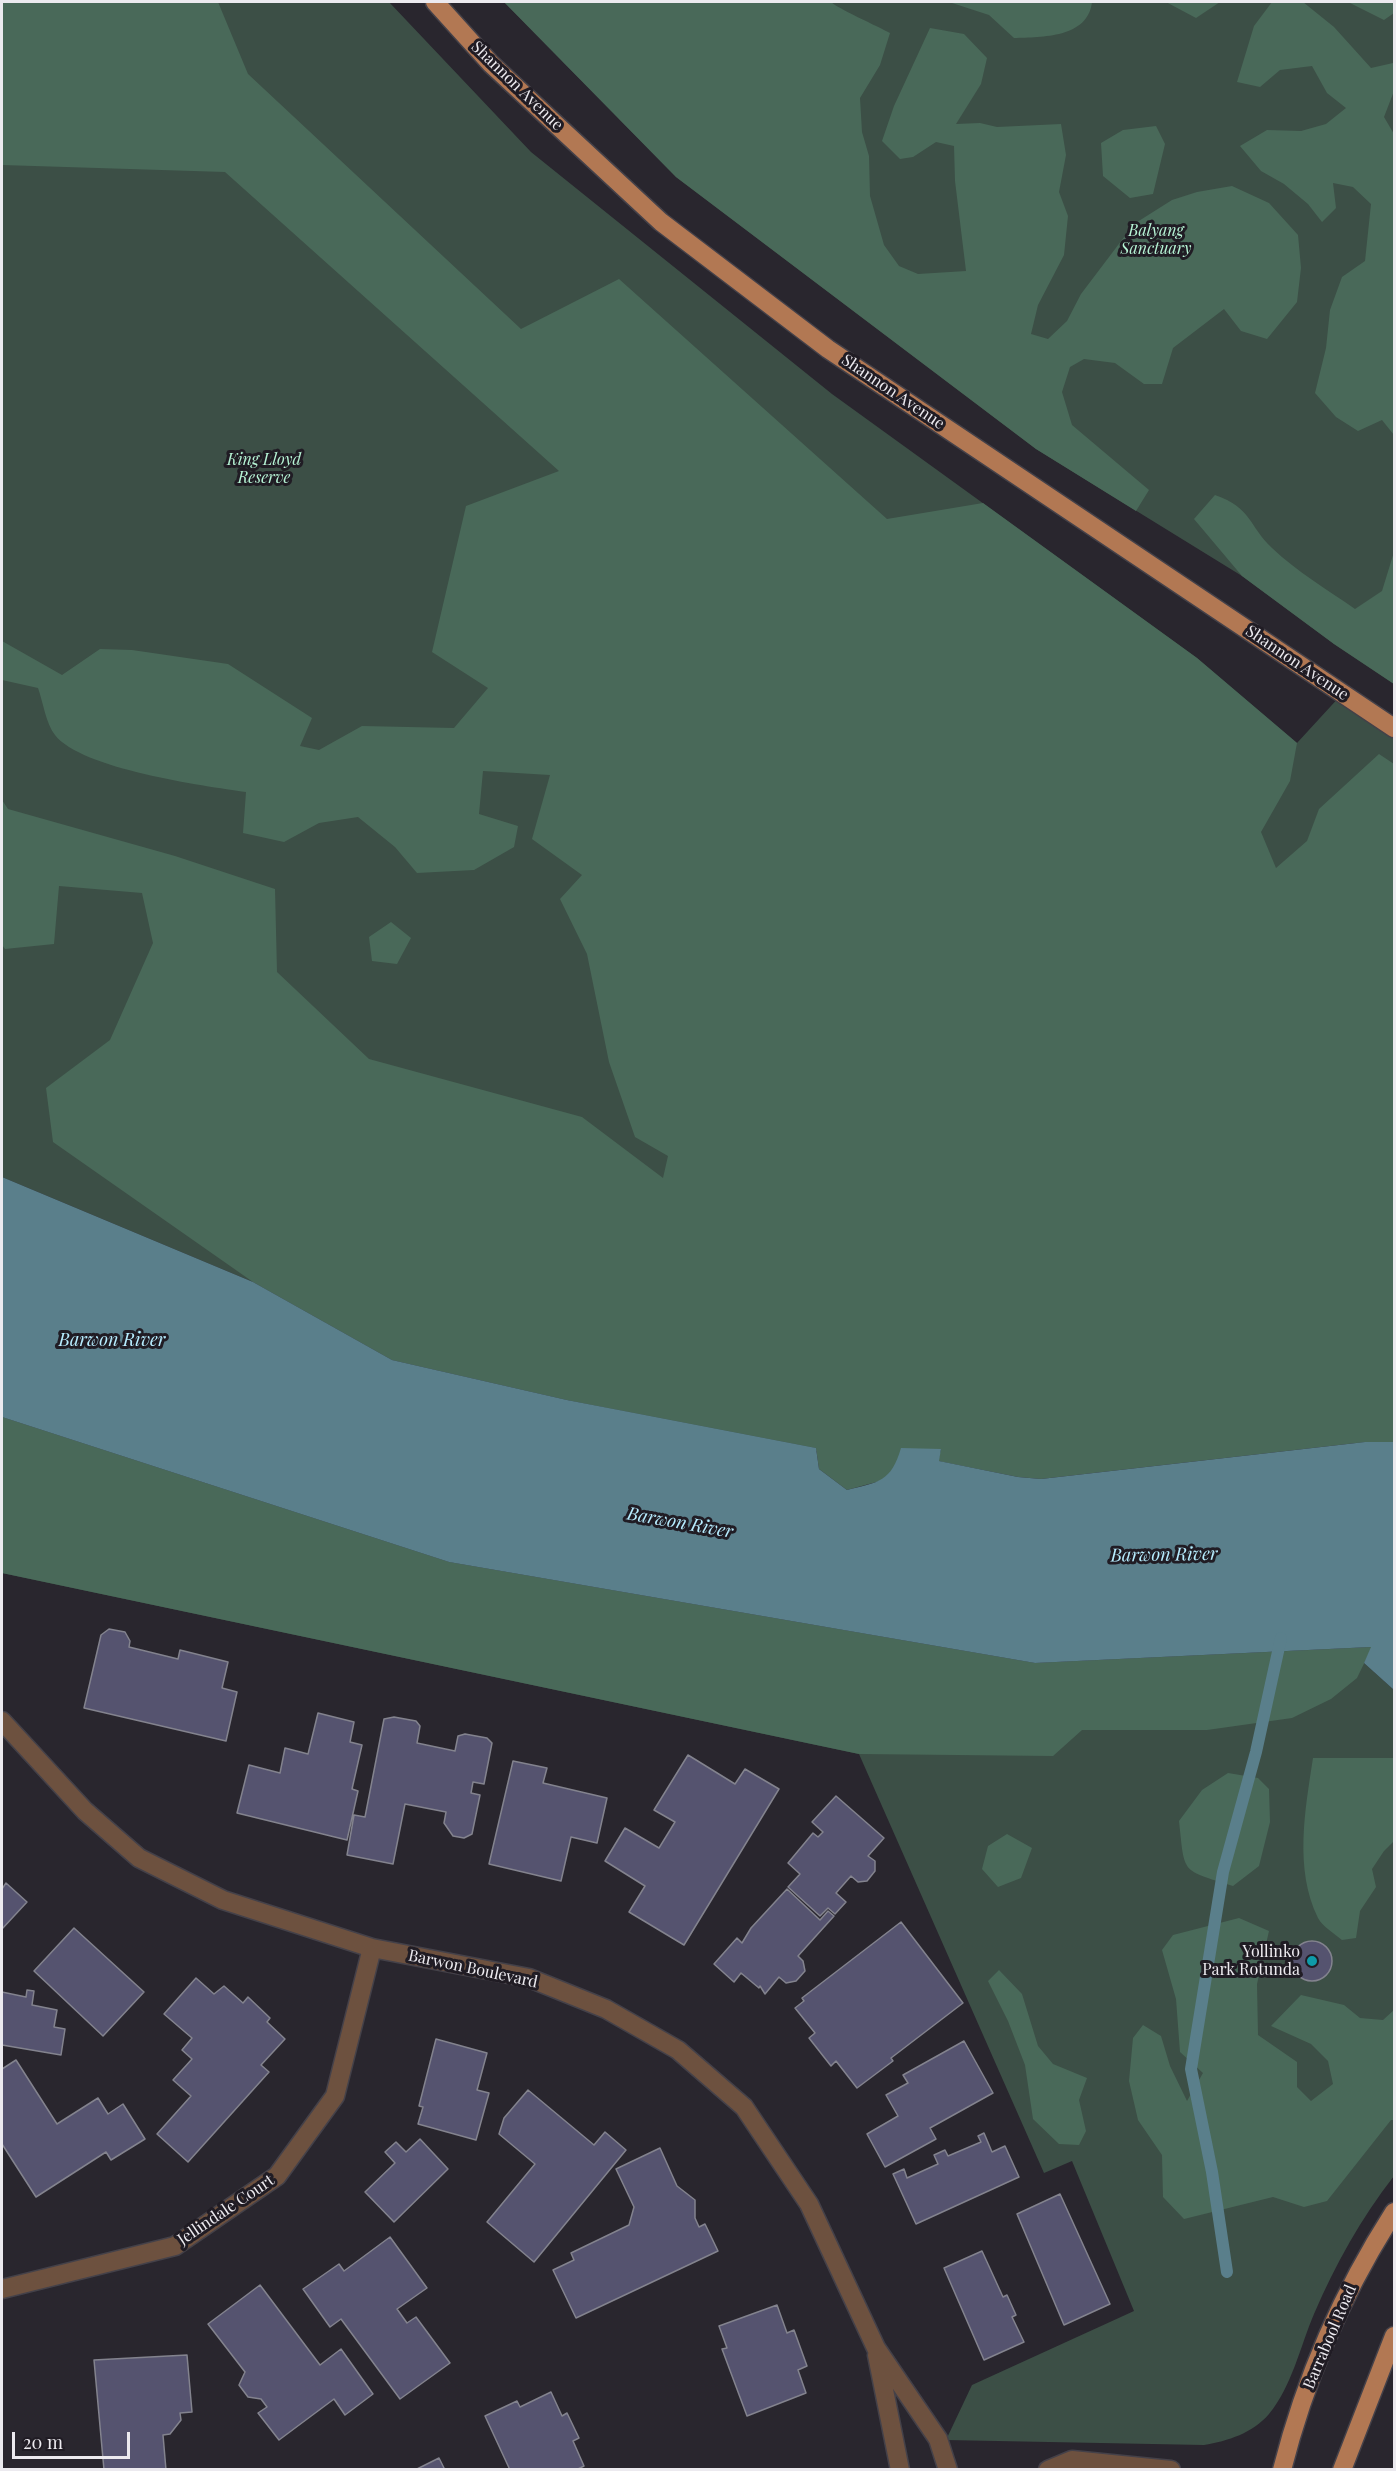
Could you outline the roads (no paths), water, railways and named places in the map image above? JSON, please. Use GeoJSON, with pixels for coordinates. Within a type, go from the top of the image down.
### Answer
{"type":"FeatureCollection","features":[{"type":"Feature","properties":{"kind":"main road","name":"Shannon Avenue"},"geometry":{"type":"LineString","coordinates":[[435,2],[491,64],[661,222],[828,349],[1395,728]]}},
{"type":"Feature","properties":{"kind":"main road","name":"Barrabool Road"},"geometry":{"type":"LineString","coordinates":[[1282,2469],[1292,2430],[1336,2320],[1356,2277],[1395,2212]]}},
{"type":"Feature","properties":{"kind":"main road"},"geometry":{"type":"LineString","coordinates":[[1342,2469],[1395,2336]]}},
{"type":"Feature","properties":{"kind":"street","name":"Barwon Boulevard"},"geometry":{"type":"LineString","coordinates":[[2,1721],[85,1811],[139,1858],[223,1900],[372,1948],[529,1978],[606,2008],[678,2050],[744,2107],[809,2204],[876,2348],[938,2439],[948,2469]]}},
{"type":"Feature","properties":{"kind":"street","name":"Jellindale Court"},"geometry":{"type":"LineString","coordinates":[[2,2289],[175,2246],[277,2176],[335,2096],[372,1948]]}},
{"type":"Feature","properties":{"kind":"street","name":"Barwon Boulevard"},"geometry":{"type":"LineString","coordinates":[[876,2348],[900,2469]]}},
{"type":"Feature","properties":{"kind":"street"},"geometry":{"type":"LineString","coordinates":[[1048,2469],[1072,2460],[1171,2469]]}},
{"type":"Feature","properties":{"kind":"water","name":"Barwon River"},"geometry":{"type":"Polygon","coordinates":[[[2,1177],[253,1282],[392,1360],[567,1400],[816,1448],[819,1469],[847,1490],[882,1479],[893,1468],[901,1448],[941,1449],[939,1461],[1018,1477],[1041,1479],[1365,1442],[1394,1442],[1394,1690],[1364,1663],[1371,1647],[1035,1663],[449,1562],[2,1417],[2,1177]]]}},
{"type":"Feature","properties":{"kind":"waterway"},"geometry":{"type":"LineString","coordinates":[[1227,2272],[1212,2172],[1191,2069],[1223,1872],[1256,1752],[1281,1638]]}},
{"type":"Feature","properties":{"kind":"place","name":"Yollinko Park Rotunda"},"geometry":{"type":"Point","coordinates":[1312,1961]}},
{"type":"Feature","properties":{"kind":"park label","name":"Balyang Sanctuary"},"geometry":{"type":"Point","coordinates":[1156,240]}},
{"type":"Feature","properties":{"kind":"park label","name":"King Lloyd Reserve"},"geometry":{"type":"Point","coordinates":[264,469]}}]}
